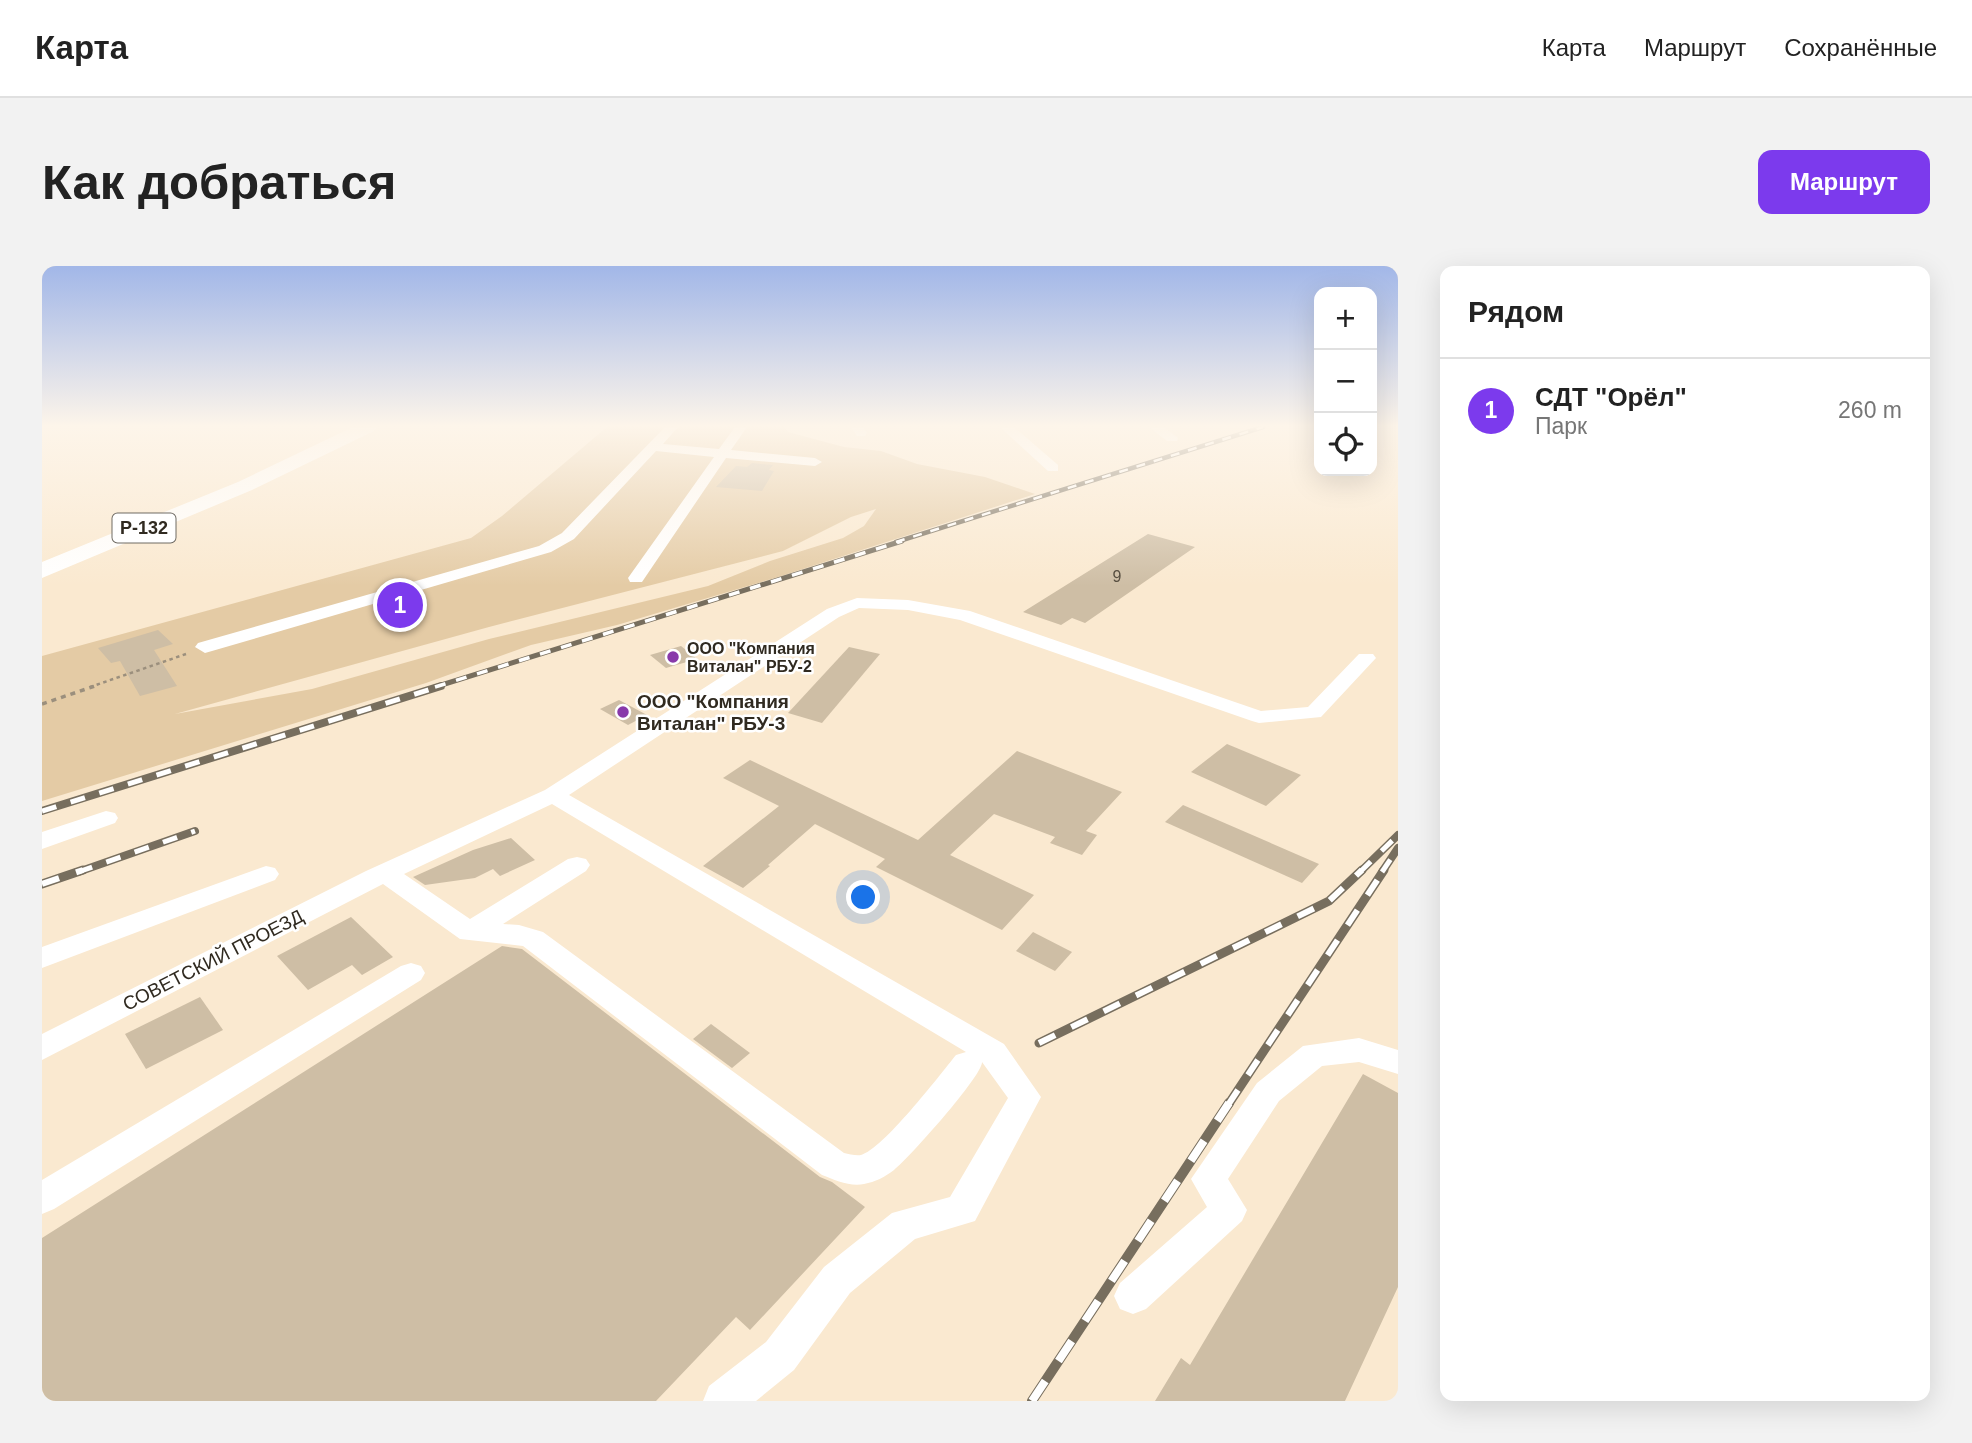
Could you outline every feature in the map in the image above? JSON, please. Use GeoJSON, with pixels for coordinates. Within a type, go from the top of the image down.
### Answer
{"type":"FeatureCollection","features":[{"type":"Feature","properties":{"kind":"highway","name":"Р-132"},"geometry":{"type":"LineString","coordinates":[[42,561],[235,480]]}},
{"type":"Feature","properties":{"kind":"highway","name":"Р-132"},"geometry":{"type":"LineString","coordinates":[[42,571],[258,480]]}},
{"type":"Feature","properties":{"kind":"street"},"geometry":{"type":"LineString","coordinates":[[205,647],[545,549],[568,536],[621,480]]}},
{"type":"Feature","properties":{"kind":"street"},"geometry":{"type":"LineString","coordinates":[[636,578],[705,480]]}},
{"type":"Feature","properties":{"kind":"street","name":"СОВЕТСКИЙ ПРОЕЗД"},"geometry":{"type":"LineString","coordinates":[[42,1048],[385,873],[553,795],[833,613],[857,603],[908,605],[964,615],[1259,717],[1314,713],[1366,658]]}},
{"type":"Feature","properties":{"kind":"street"},"geometry":{"type":"LineString","coordinates":[[553,795],[993,1053],[1025,1097],[962,1210],[905,1226],[836,1280],[780,1356],[724,1401]]}},
{"type":"Feature","properties":{"kind":"street"},"geometry":{"type":"LineString","coordinates":[[42,841],[106,818]]}},
{"type":"Feature","properties":{"kind":"street"},"geometry":{"type":"LineString","coordinates":[[471,932],[577,865]]}},
{"type":"Feature","properties":{"kind":"street"},"geometry":{"type":"LineString","coordinates":[[385,873],[471,932],[519,933],[533,939],[834,1165],[853,1170],[870,1167],[887,1155],[967,1065]]}},
{"type":"Feature","properties":{"kind":"street"},"geometry":{"type":"LineString","coordinates":[[42,958],[266,874]]}},
{"type":"Feature","properties":{"kind":"street"},"geometry":{"type":"LineString","coordinates":[[42,1199],[411,973]]}},
{"type":"Feature","properties":{"kind":"street"},"geometry":{"type":"LineString","coordinates":[[1133,1297],[1229,1210],[1208,1178],[1268,1092],[1314,1055],[1359,1050],[1398,1062]]}},
{"type":"Feature","properties":{"kind":"path"},"geometry":{"type":"LineString","coordinates":[[42,704],[205,647]]}},
{"type":"Feature","properties":{"kind":"shaded area"},"geometry":{"type":"Polygon","coordinates":[[[545,480],[994,480],[1035,494],[775,578],[617,625],[531,645],[426,683],[42,801],[42,656],[471,538],[545,480]],[[876,509],[851,517],[783,551],[489,627],[175,714],[312,689],[489,639],[708,586],[770,561],[843,538],[864,526],[876,509]]]}},
{"type":"Feature","properties":{"kind":"building"},"geometry":{"type":"Polygon","coordinates":[[[723,480],[769,480],[762,491],[716,487],[723,480]]]}},
{"type":"Feature","properties":{"kind":"building"},"geometry":{"type":"Polygon","coordinates":[[[1148,534],[1195,547],[1085,623],[1072,618],[1061,625],[1023,612],[1148,534]]]}},
{"type":"Feature","properties":{"kind":"building"},"geometry":{"type":"Polygon","coordinates":[[[158,630],[173,644],[154,650],[177,686],[140,696],[120,661],[111,663],[98,648],[158,630]]]}},
{"type":"Feature","properties":{"kind":"building","name":"ООО \"Компания Виталан\" РБУ-2"},"geometry":{"type":"Polygon","coordinates":[[[681,646],[697,659],[666,668],[650,655],[681,646]]]}},
{"type":"Feature","properties":{"kind":"building"},"geometry":{"type":"Polygon","coordinates":[[[849,647],[880,654],[822,723],[788,713],[849,647]]]}},
{"type":"Feature","properties":{"kind":"building","name":"ООО \"Компания Виталан\" РБУ-3"},"geometry":{"type":"Polygon","coordinates":[[[619,700],[647,715],[628,725],[600,709],[619,700]]]}},
{"type":"Feature","properties":{"kind":"building"},"geometry":{"type":"Polygon","coordinates":[[[1227,744],[1301,775],[1266,806],[1191,772],[1227,744]]]}},
{"type":"Feature","properties":{"kind":"building"},"geometry":{"type":"Polygon","coordinates":[[[1017,751],[1122,792],[1086,831],[1097,835],[1082,855],[1050,843],[1055,837],[994,814],[950,855],[1034,895],[1002,930],[876,867],[885,859],[815,824],[743,888],[703,866],[779,806],[723,778],[750,760],[918,840],[1017,751]]]}},
{"type":"Feature","properties":{"kind":"building"},"geometry":{"type":"Polygon","coordinates":[[[1183,805],[1319,864],[1302,883],[1165,822],[1183,805]]]}},
{"type":"Feature","properties":{"kind":"building"},"geometry":{"type":"Polygon","coordinates":[[[511,838],[535,860],[500,876],[493,869],[475,878],[425,885],[413,877],[473,850],[511,838]]]}},
{"type":"Feature","properties":{"kind":"building"},"geometry":{"type":"Polygon","coordinates":[[[351,917],[393,957],[362,975],[352,965],[308,990],[277,956],[351,917]]]}},
{"type":"Feature","properties":{"kind":"building"},"geometry":{"type":"Polygon","coordinates":[[[1033,932],[1072,952],[1055,971],[1016,951],[1033,932]]]}},
{"type":"Feature","properties":{"kind":"building"},"geometry":{"type":"Polygon","coordinates":[[[502,946],[522,949],[820,1177],[832,1182],[865,1207],[750,1330],[736,1317],[656,1401],[42,1401],[42,1238],[502,946]]]}},
{"type":"Feature","properties":{"kind":"building"},"geometry":{"type":"Polygon","coordinates":[[[200,997],[223,1030],[146,1069],[125,1034],[200,997]]]}},
{"type":"Feature","properties":{"kind":"building"},"geometry":{"type":"Polygon","coordinates":[[[711,1024],[750,1053],[732,1068],[693,1039],[711,1024]]]}},
{"type":"Feature","properties":{"kind":"building"},"geometry":{"type":"Polygon","coordinates":[[[1363,1074],[1398,1093],[1398,1287],[1345,1401],[1155,1401],[1181,1358],[1190,1365],[1363,1074]]]}},
{"type":"Feature","properties":{"kind":"railway"},"geometry":{"type":"LineString","coordinates":[[896,542],[1094,480]]}},
{"type":"Feature","properties":{"kind":"railway"},"geometry":{"type":"LineString","coordinates":[[435,687],[902,541]]}},
{"type":"Feature","properties":{"kind":"railway"},"geometry":{"type":"LineString","coordinates":[[42,811],[441,686]]}},
{"type":"Feature","properties":{"kind":"railway"},"geometry":{"type":"LineString","coordinates":[[78,872],[195,831]]}},
{"type":"Feature","properties":{"kind":"railway"},"geometry":{"type":"LineString","coordinates":[[1360,872],[1398,835]]}},
{"type":"Feature","properties":{"kind":"railway"},"geometry":{"type":"LineString","coordinates":[[1382,872],[1398,848]]}},
{"type":"Feature","properties":{"kind":"railway"},"geometry":{"type":"LineString","coordinates":[[42,884],[83,870]]}},
{"type":"Feature","properties":{"kind":"railway"},"geometry":{"type":"LineString","coordinates":[[1039,1043],[1329,901],[1362,870]]}},
{"type":"Feature","properties":{"kind":"railway"},"geometry":{"type":"LineString","coordinates":[[1228,1105],[1384,870]]}},
{"type":"Feature","properties":{"kind":"railway"},"geometry":{"type":"LineString","coordinates":[[1032,1401],[1229,1103]]}},
{"type":"Feature","properties":{"kind":"place","name":"СДТ \"Орёл\""},"geometry":{"type":"Point","coordinates":[400,605]}},
{"type":"Feature","properties":{"kind":"place","name":"ООО \"Компания Виталан\" РБУ-2"},"geometry":{"type":"Point","coordinates":[673,657]}},
{"type":"Feature","properties":{"kind":"place","name":"ООО \"Компания Виталан\" РБУ-3"},"geometry":{"type":"Point","coordinates":[623,712]}}]}
